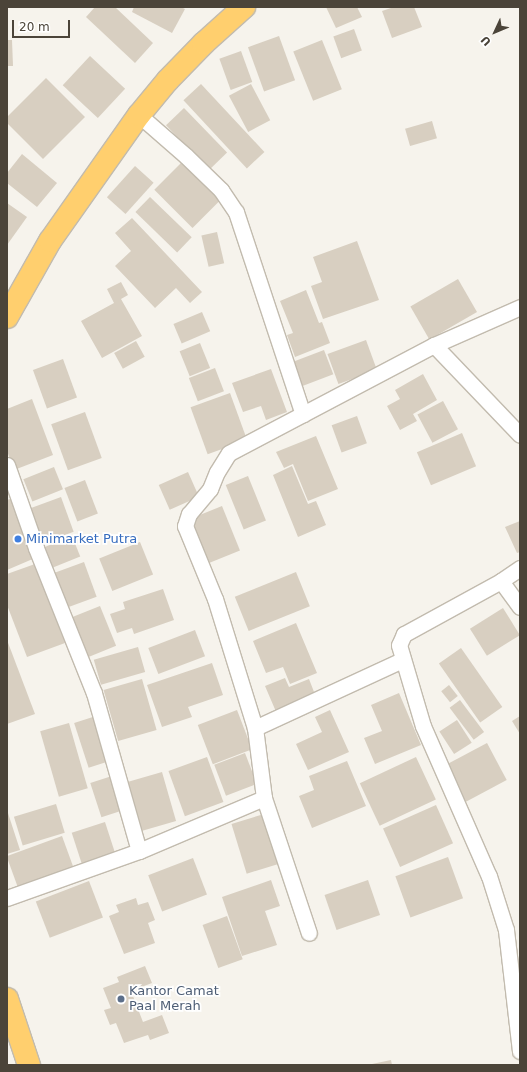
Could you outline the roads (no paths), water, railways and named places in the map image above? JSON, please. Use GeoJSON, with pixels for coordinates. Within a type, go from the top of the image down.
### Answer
{"type":"FeatureCollection","features":[{"type":"Feature","properties":{"kind":"highway"},"geometry":{"type":"LineString","coordinates":[[7,317],[50,241],[139,115],[168,80],[204,43],[244,7]]}},
{"type":"Feature","properties":{"kind":"highway"},"geometry":{"type":"LineString","coordinates":[[7,998],[29,1065]]}},
{"type":"Feature","properties":{"kind":"street"},"geometry":{"type":"LineString","coordinates":[[139,115],[186,156],[215,184],[236,212],[303,414]]}},
{"type":"Feature","properties":{"kind":"street"},"geometry":{"type":"LineString","coordinates":[[309,933],[264,798],[255,728],[215,599],[184,526],[189,514],[210,489],[217,472],[229,453],[434,346],[520,307]]}},
{"type":"Feature","properties":{"kind":"street"},"geometry":{"type":"LineString","coordinates":[[434,346],[520,435]]}},
{"type":"Feature","properties":{"kind":"street"},"geometry":{"type":"LineString","coordinates":[[7,465],[36,548],[94,693],[139,851]]}},
{"type":"Feature","properties":{"kind":"street"},"geometry":{"type":"LineString","coordinates":[[520,568],[501,582],[404,634],[398,645],[423,726],[489,876],[506,930],[520,1051]]}},
{"type":"Feature","properties":{"kind":"street"},"geometry":{"type":"LineString","coordinates":[[501,582],[520,607]]}},
{"type":"Feature","properties":{"kind":"street"},"geometry":{"type":"LineString","coordinates":[[255,728],[402,660]]}},
{"type":"Feature","properties":{"kind":"street"},"geometry":{"type":"LineString","coordinates":[[7,898],[139,851],[264,798]]}},
{"type":"Feature","properties":{"kind":"place","name":"Minimarket Putra"},"geometry":{"type":"Point","coordinates":[18,539]}},
{"type":"Feature","properties":{"kind":"place","name":"Kantor Camat Paal Merah"},"geometry":{"type":"Point","coordinates":[121,999]}}]}
